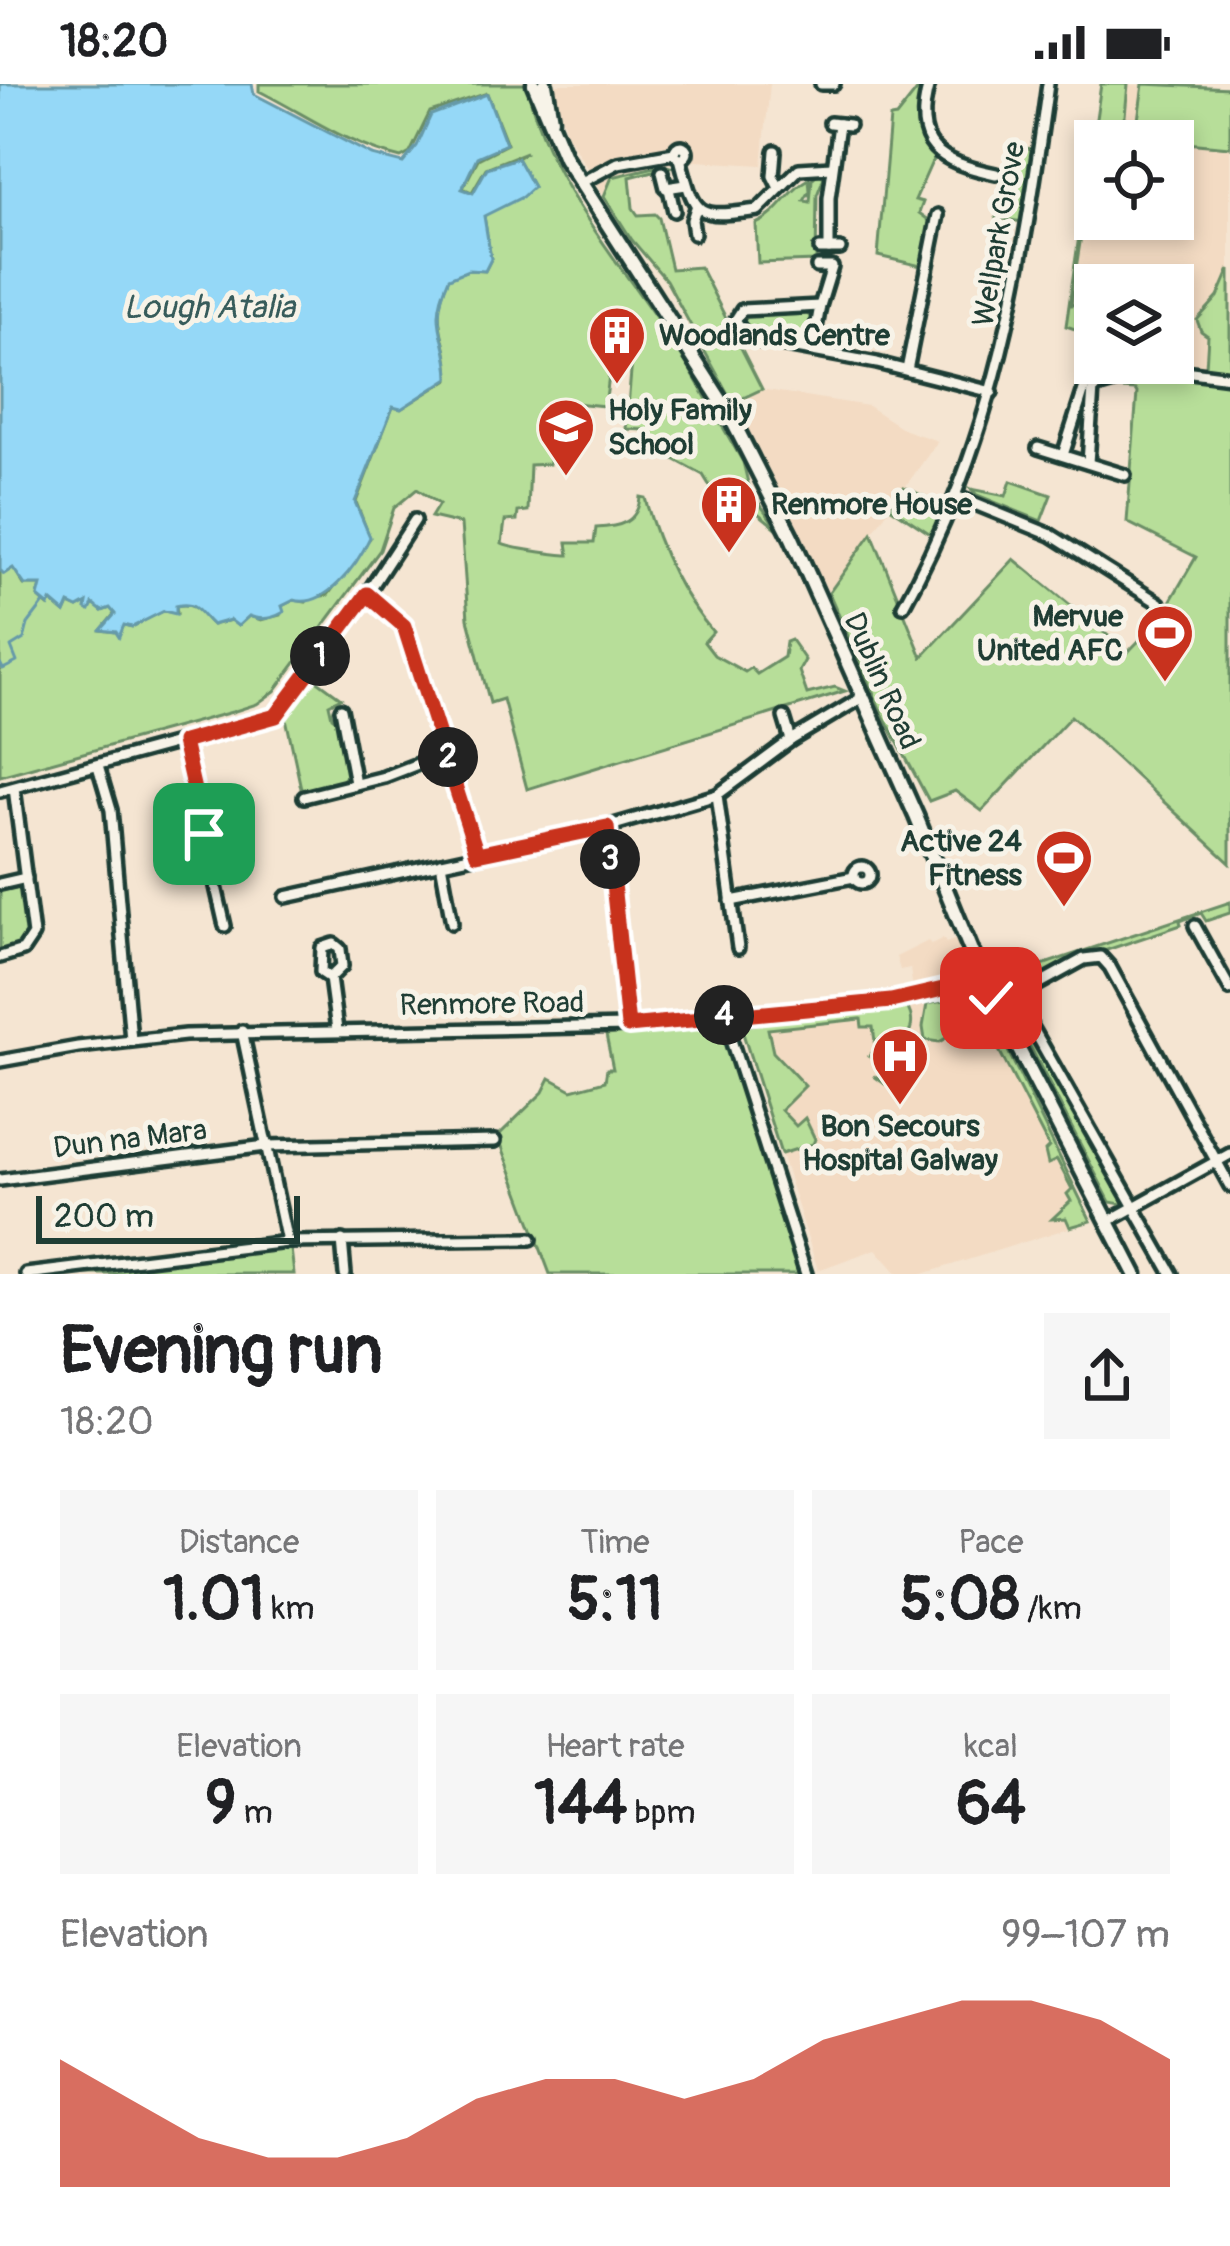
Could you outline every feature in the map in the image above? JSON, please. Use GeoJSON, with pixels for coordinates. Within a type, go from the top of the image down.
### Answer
{"type":"FeatureCollection","features":[{"type":"Feature","properties":{"kind":"main road","name":"Dublin Road"},"geometry":{"type":"LineString","coordinates":[[534,84],[580,183],[727,410],[794,541],[982,980],[1135,1274]]}},
{"type":"Feature","properties":{"kind":"main road","name":"Dublin Road"},"geometry":{"type":"LineString","coordinates":[[545,84],[551,126]]}},
{"type":"Feature","properties":{"kind":"street"},"geometry":{"type":"LineString","coordinates":[[821,84],[834,84]]}},
{"type":"Feature","properties":{"kind":"street"},"geometry":{"type":"LineString","coordinates":[[929,84],[921,115],[928,140],[947,159],[996,174]]}},
{"type":"Feature","properties":{"kind":"street","name":"Wellpark Grove"},"geometry":{"type":"LineString","coordinates":[[903,606],[958,496],[992,392],[1025,250],[1048,84]]}},
{"type":"Feature","properties":{"kind":"street"},"geometry":{"type":"LineString","coordinates":[[830,249],[832,167],[839,124]]}},
{"type":"Feature","properties":{"kind":"street"},"geometry":{"type":"LineString","coordinates":[[775,151],[773,176],[779,188]]}},
{"type":"Feature","properties":{"kind":"street"},"geometry":{"type":"LineString","coordinates":[[580,183],[612,165],[677,155],[696,208],[694,234]]}},
{"type":"Feature","properties":{"kind":"street"},"geometry":{"type":"LineString","coordinates":[[696,208],[713,214],[758,211],[804,167],[832,167]]}},
{"type":"Feature","properties":{"kind":"street"},"geometry":{"type":"LineString","coordinates":[[977,183],[980,170]]}},
{"type":"Feature","properties":{"kind":"street"},"geometry":{"type":"LineString","coordinates":[[662,172],[674,211]]}},
{"type":"Feature","properties":{"kind":"street"},"geometry":{"type":"LineString","coordinates":[[669,189],[686,185]]}},
{"type":"Feature","properties":{"kind":"street"},"geometry":{"type":"LineString","coordinates":[[907,370],[938,214]]}},
{"type":"Feature","properties":{"kind":"street"},"geometry":{"type":"LineString","coordinates":[[812,350],[832,266],[817,267]]}},
{"type":"Feature","properties":{"kind":"street"},"geometry":{"type":"LineString","coordinates":[[820,306],[742,310],[735,316],[739,331],[748,339],[992,392]]}},
{"type":"Feature","properties":{"kind":"street"},"geometry":{"type":"LineString","coordinates":[[1089,387],[1161,368],[1230,377]]}},
{"type":"Feature","properties":{"kind":"street"},"geometry":{"type":"LineString","coordinates":[[1088,463],[1090,384]]}},
{"type":"Feature","properties":{"kind":"street"},"geometry":{"type":"LineString","coordinates":[[1063,455],[1089,387]]}},
{"type":"Feature","properties":{"kind":"street"},"geometry":{"type":"LineString","coordinates":[[1038,448],[1125,475]]}},
{"type":"Feature","properties":{"kind":"street"},"geometry":{"type":"LineString","coordinates":[[958,496],[1051,535],[1159,603]]}},
{"type":"Feature","properties":{"kind":"street"},"geometry":{"type":"LineString","coordinates":[[0,791],[276,716],[416,520]]}},
{"type":"Feature","properties":{"kind":"street"},"geometry":{"type":"LineString","coordinates":[[367,594],[404,626],[477,854]]}},
{"type":"Feature","properties":{"kind":"street"},"geometry":{"type":"LineString","coordinates":[[286,897],[607,827],[717,795],[791,740],[862,697]]}},
{"type":"Feature","properties":{"kind":"street"},"geometry":{"type":"LineString","coordinates":[[341,710],[355,783]]}},
{"type":"Feature","properties":{"kind":"street"},"geometry":{"type":"LineString","coordinates":[[784,717],[791,740]]}},
{"type":"Feature","properties":{"kind":"street"},"geometry":{"type":"LineString","coordinates":[[183,742],[225,926]]}},
{"type":"Feature","properties":{"kind":"street"},"geometry":{"type":"LineString","coordinates":[[304,796],[384,777],[446,753]]}},
{"type":"Feature","properties":{"kind":"street"},"geometry":{"type":"LineString","coordinates":[[98,766],[110,810],[131,1040]]}},
{"type":"Feature","properties":{"kind":"street"},"geometry":{"type":"LineString","coordinates":[[0,957],[23,950],[32,938],[14,788]]}},
{"type":"Feature","properties":{"kind":"street"},"geometry":{"type":"LineString","coordinates":[[717,795],[738,948]]}},
{"type":"Feature","properties":{"kind":"street"},"geometry":{"type":"LineString","coordinates":[[607,827],[628,1026]]}},
{"type":"Feature","properties":{"kind":"street"},"geometry":{"type":"LineString","coordinates":[[441,863],[452,923]]}},
{"type":"Feature","properties":{"kind":"street"},"geometry":{"type":"LineString","coordinates":[[731,902],[854,877]]}},
{"type":"Feature","properties":{"kind":"street"},"geometry":{"type":"LineString","coordinates":[[0,884],[26,878]]}},
{"type":"Feature","properties":{"kind":"street"},"geometry":{"type":"LineString","coordinates":[[1195,926],[1230,989]]}},
{"type":"Feature","properties":{"kind":"street"},"geometry":{"type":"LineString","coordinates":[[1015,997],[1084,959],[1101,957],[1230,1186]]}},
{"type":"Feature","properties":{"kind":"street"},"geometry":{"type":"LineString","coordinates":[[330,978],[337,1030]]}},
{"type":"Feature","properties":{"kind":"street","name":"Renmore Road"},"geometry":{"type":"LineString","coordinates":[[0,1061],[131,1040],[242,1031],[628,1026],[918,998],[982,980]]}},
{"type":"Feature","properties":{"kind":"street"},"geometry":{"type":"LineString","coordinates":[[1006,981],[1172,1274]]}},
{"type":"Feature","properties":{"kind":"street"},"geometry":{"type":"LineString","coordinates":[[723,1015],[806,1274]]}},
{"type":"Feature","properties":{"kind":"street"},"geometry":{"type":"LineString","coordinates":[[242,1031],[286,1242]]}},
{"type":"Feature","properties":{"kind":"street","name":"Dun na Mara"},"geometry":{"type":"LineString","coordinates":[[0,1180],[266,1146],[495,1141]]}},
{"type":"Feature","properties":{"kind":"street"},"geometry":{"type":"LineString","coordinates":[[1108,1222],[1230,1154]]}},
{"type":"Feature","properties":{"kind":"street"},"geometry":{"type":"LineString","coordinates":[[26,1274],[286,1242],[531,1239]]}},
{"type":"Feature","properties":{"kind":"street"},"geometry":{"type":"LineString","coordinates":[[342,1240],[345,1274]]}},
{"type":"Feature","properties":{"kind":"shaded area"},"geometry":{"type":"Polygon","coordinates":[[[552,84],[770,84],[762,165],[696,161],[663,165],[612,177],[604,196],[567,135],[552,84]]]}},
{"type":"Feature","properties":{"kind":"shaded area"},"geometry":{"type":"Polygon","coordinates":[[[1101,84],[1230,88],[1230,370],[1194,366],[1194,264],[1075,264],[1078,240],[1194,240],[1194,120],[1096,120],[1101,84]]]}},
{"type":"Feature","properties":{"kind":"shaded area"},"geometry":{"type":"Polygon","coordinates":[[[1074,271],[1074,329],[1066,326],[1074,271]]]}},
{"type":"Feature","properties":{"kind":"shaded area"},"geometry":{"type":"Polygon","coordinates":[[[760,389],[868,406],[905,430],[938,441],[829,593],[735,407],[760,389]]]}},
{"type":"Feature","properties":{"kind":"shaded area"},"geometry":{"type":"Polygon","coordinates":[[[943,938],[946,943],[956,939],[967,970],[962,976],[913,990],[910,968],[900,970],[896,957],[943,938]]]}},
{"type":"Feature","properties":{"kind":"shaded area","name":"Bon Secours Hospital Galway"},"geometry":{"type":"Polygon","coordinates":[[[971,996],[984,1002],[1091,1221],[923,1274],[898,1274],[876,1249],[818,1270],[741,1027],[971,996]]]}},
{"type":"Feature","properties":{"kind":"green space"},"geometry":{"type":"Polygon","coordinates":[[[259,84],[527,84],[535,117],[562,178],[656,324],[681,354],[743,462],[750,491],[779,530],[730,491],[721,504],[703,475],[659,451],[646,430],[626,429],[633,349],[613,346],[605,406],[575,403],[568,409],[568,429],[549,429],[549,464],[530,465],[528,511],[518,512],[517,520],[505,521],[502,544],[569,555],[567,543],[594,543],[596,528],[626,522],[636,513],[640,497],[645,498],[672,569],[713,632],[704,642],[714,655],[757,674],[784,657],[786,642],[791,640],[805,660],[799,671],[807,694],[835,687],[845,691],[527,789],[503,699],[490,703],[468,619],[461,524],[431,517],[439,504],[417,489],[394,508],[380,550],[275,691],[257,704],[0,776],[0,570],[4,573],[13,567],[24,585],[41,585],[38,597],[65,613],[69,604],[78,608],[86,603],[89,610],[94,604],[102,611],[110,608],[115,613],[101,630],[119,636],[124,625],[132,627],[163,611],[177,613],[176,606],[192,607],[212,625],[231,620],[238,626],[249,616],[261,620],[280,615],[282,606],[294,600],[306,602],[328,595],[370,538],[356,502],[393,407],[401,409],[449,379],[439,319],[449,277],[468,270],[485,271],[491,259],[484,216],[533,187],[517,158],[526,152],[486,168],[472,192],[463,188],[478,159],[507,144],[487,93],[430,112],[410,153],[401,158],[328,129],[259,91],[259,84]]]}},
{"type":"Feature","properties":{"kind":"green space"},"geometry":{"type":"Polygon","coordinates":[[[922,84],[918,124],[935,155],[915,200],[923,202],[919,213],[930,221],[921,266],[878,256],[890,118],[896,117],[922,84]]]}},
{"type":"Feature","properties":{"kind":"green space"},"geometry":{"type":"Polygon","coordinates":[[[1101,84],[1128,84],[1122,120],[1096,120],[1101,84]]]}},
{"type":"Feature","properties":{"kind":"green space"},"geometry":{"type":"Polygon","coordinates":[[[1143,84],[1230,88],[1230,147],[1194,144],[1194,120],[1138,120],[1143,84]]]}},
{"type":"Feature","properties":{"kind":"green space"},"geometry":{"type":"Polygon","coordinates":[[[1011,146],[1033,149],[1023,222],[996,218],[1011,146]]]}},
{"type":"Feature","properties":{"kind":"green space"},"geometry":{"type":"Polygon","coordinates":[[[670,167],[630,177],[633,208],[638,215],[659,218],[671,269],[700,267],[762,389],[739,400],[735,407],[666,280],[632,240],[604,196],[612,177],[670,167]]]}},
{"type":"Feature","properties":{"kind":"green space"},"geometry":{"type":"Polygon","coordinates":[[[818,173],[824,177],[817,195],[816,261],[758,263],[756,224],[809,179],[810,191],[804,201],[810,202],[812,179],[818,173]]]}},
{"type":"Feature","properties":{"kind":"green space"},"geometry":{"type":"Polygon","coordinates":[[[1230,269],[1230,370],[1206,367],[1208,336],[1197,320],[1218,297],[1230,269]]]}},
{"type":"Feature","properties":{"kind":"green space"},"geometry":{"type":"Polygon","coordinates":[[[1074,271],[1074,329],[1066,326],[1074,271]]]}},
{"type":"Feature","properties":{"kind":"green space"},"geometry":{"type":"Polygon","coordinates":[[[804,310],[812,319],[808,336],[798,342],[749,335],[739,322],[745,313],[804,310]]]}},
{"type":"Feature","properties":{"kind":"green space"},"geometry":{"type":"Polygon","coordinates":[[[1194,378],[1230,383],[1230,863],[1071,716],[982,811],[955,791],[929,801],[882,713],[829,593],[872,533],[922,657],[1014,559],[1128,652],[1160,619],[1196,557],[1127,522],[1137,393],[1108,388],[1194,384],[1194,378]]]}},
{"type":"Feature","properties":{"kind":"green space"},"geometry":{"type":"Polygon","coordinates":[[[1011,481],[1051,495],[1041,521],[971,489],[1006,496],[1011,481]]]}},
{"type":"Feature","properties":{"kind":"green space"},"geometry":{"type":"Polygon","coordinates":[[[904,487],[945,506],[932,535],[890,507],[904,487]]]}},
{"type":"Feature","properties":{"kind":"green space"},"geometry":{"type":"Polygon","coordinates":[[[315,679],[341,698],[329,704],[332,717],[339,722],[348,774],[339,784],[302,793],[286,718],[315,679]]]}},
{"type":"Feature","properties":{"kind":"green space"},"geometry":{"type":"Polygon","coordinates":[[[19,887],[24,893],[28,931],[20,943],[0,952],[0,891],[19,887]]]}},
{"type":"Feature","properties":{"kind":"green space"},"geometry":{"type":"Polygon","coordinates":[[[1230,902],[1230,913],[1206,921],[1201,913],[1180,921],[1181,925],[1101,952],[1086,952],[1023,986],[1013,985],[1006,977],[1230,902]]]}},
{"type":"Feature","properties":{"kind":"green space"},"geometry":{"type":"Polygon","coordinates":[[[1008,993],[1126,1201],[1121,1204],[1110,1202],[1004,996],[1008,993]]]}},
{"type":"Feature","properties":{"kind":"green space"},"geometry":{"type":"Polygon","coordinates":[[[971,996],[984,1002],[1091,1221],[1070,1227],[1066,1218],[1052,1219],[1071,1201],[1067,1194],[1072,1189],[1057,1160],[1048,1164],[1045,1151],[1049,1147],[986,1025],[972,1017],[939,1042],[925,1040],[927,1004],[971,996]]]}},
{"type":"Feature","properties":{"kind":"green space"},"geometry":{"type":"Polygon","coordinates":[[[907,1007],[910,1032],[897,1073],[885,1084],[874,1076],[881,1079],[882,1066],[869,1056],[876,1048],[873,1027],[862,1027],[861,1019],[768,1029],[773,1052],[805,1086],[781,1110],[796,1126],[805,1118],[815,1139],[813,1144],[781,1154],[741,1027],[907,1007]]]}},
{"type":"Feature","properties":{"kind":"green space"},"geometry":{"type":"Polygon","coordinates":[[[720,1026],[800,1274],[550,1274],[498,1136],[543,1092],[550,1078],[572,1090],[605,1081],[607,1069],[613,1069],[606,1035],[720,1026]]]}},
{"type":"Feature","properties":{"kind":"green space"},"geometry":{"type":"Polygon","coordinates":[[[291,1249],[294,1274],[80,1274],[269,1250],[291,1249]]]}},
{"type":"Feature","properties":{"kind":"water","name":"Lough Atalia"},"geometry":{"type":"Polygon","coordinates":[[[0,84],[252,84],[254,94],[372,155],[403,163],[431,115],[487,94],[506,144],[477,157],[462,189],[473,193],[487,168],[517,158],[533,187],[484,216],[491,259],[485,271],[468,270],[449,278],[439,320],[449,378],[401,409],[393,407],[355,502],[370,537],[348,572],[328,592],[306,601],[294,600],[271,618],[249,616],[238,626],[230,620],[212,625],[192,606],[176,606],[176,614],[164,611],[132,627],[124,625],[119,637],[101,630],[115,614],[110,608],[102,611],[93,604],[90,611],[87,603],[78,608],[69,604],[65,613],[38,597],[41,585],[25,585],[13,568],[4,574],[0,570],[0,84]]]}},
{"type":"Feature","properties":{"kind":"waterway"},"geometry":{"type":"LineString","coordinates":[[0,663],[3,669],[17,662],[11,647],[24,639],[28,624],[44,603]]}},
{"type":"Feature","properties":{"kind":"place","name":"Woodlands Centre"},"geometry":{"type":"Point","coordinates":[617,386]}},
{"type":"Feature","properties":{"kind":"place","name":"Holy Family School"},"geometry":{"type":"Point","coordinates":[566,478]}},
{"type":"Feature","properties":{"kind":"place","name":"Renmore House"},"geometry":{"type":"Point","coordinates":[729,555]}},
{"type":"Feature","properties":{"kind":"place","name":"Mervue United AFC"},"geometry":{"type":"Point","coordinates":[1165,684]}},
{"type":"Feature","properties":{"kind":"place","name":"Active 24 Fitness"},"geometry":{"type":"Point","coordinates":[1064,909]}},
{"type":"Feature","properties":{"kind":"place","name":"Bon Secours Hospital Galway"},"geometry":{"type":"Point","coordinates":[900,1107]}},
{"type":"Feature","properties":{"kind":"route"},"geometry":{"type":"LineString","coordinates":[[204,834],[183,742],[276,716],[367,594],[404,626],[477,854],[607,827],[628,1026],[918,998],[982,980],[991,998]]}}]}
